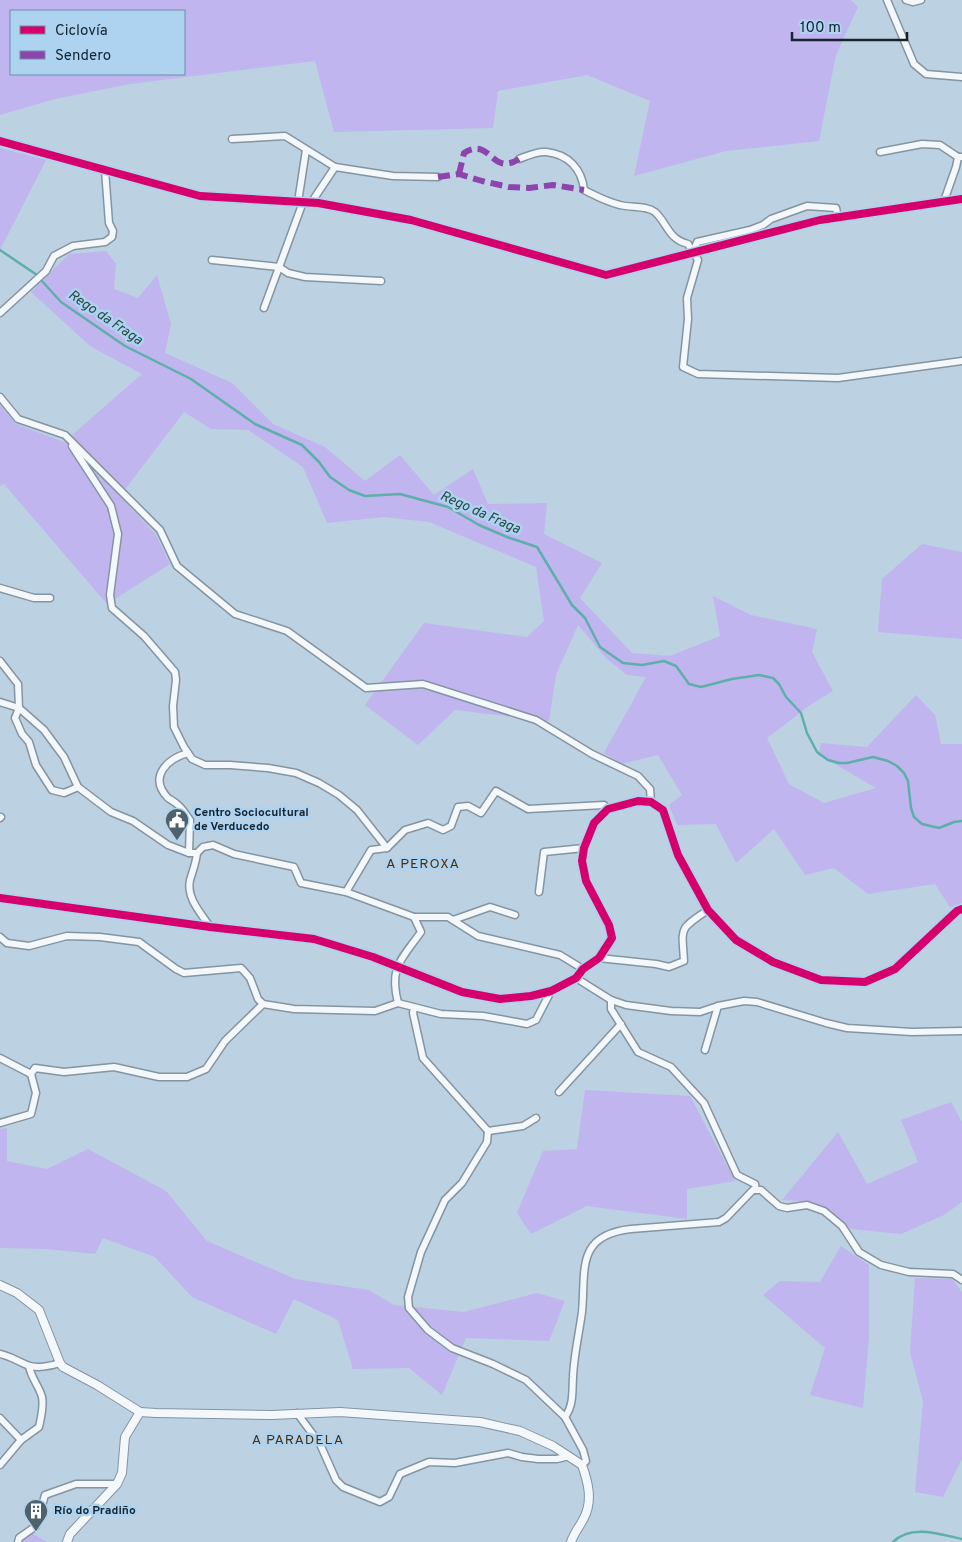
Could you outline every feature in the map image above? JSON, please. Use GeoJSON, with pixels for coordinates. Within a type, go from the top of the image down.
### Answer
{"type":"FeatureCollection","features":[{"type":"Feature","properties":{"kind":"street"},"geometry":{"type":"LineString","coordinates":[[887,0],[914,64],[926,74],[962,78]]}},
{"type":"Feature","properties":{"kind":"street"},"geometry":{"type":"LineString","coordinates":[[906,0],[913,2],[921,0]]}},
{"type":"Feature","properties":{"kind":"street"},"geometry":{"type":"LineString","coordinates":[[232,139],[285,136],[335,167],[393,176],[438,177]]}},
{"type":"Feature","properties":{"kind":"street"},"geometry":{"type":"LineString","coordinates":[[0,141],[200,196],[304,202],[411,220],[606,275],[820,220],[962,199]]}},
{"type":"Feature","properties":{"kind":"street"},"geometry":{"type":"LineString","coordinates":[[880,152],[922,144],[940,145],[960,157],[944,201]]}},
{"type":"Feature","properties":{"kind":"street"},"geometry":{"type":"LineString","coordinates":[[264,308],[304,202],[306,150]]}},
{"type":"Feature","properties":{"kind":"street"},"geometry":{"type":"LineString","coordinates":[[519,158],[546,152],[565,158],[578,169],[584,190],[604,201],[653,211],[670,234],[680,242],[688,244],[698,260],[687,298],[688,319],[683,367],[698,374],[838,378],[962,361]]}},
{"type":"Feature","properties":{"kind":"street"},"geometry":{"type":"LineString","coordinates":[[304,202],[335,167]]}},
{"type":"Feature","properties":{"kind":"street"},"geometry":{"type":"LineString","coordinates":[[0,313],[46,271],[54,256],[73,246],[105,242],[112,237],[113,231],[109,223],[105,170]]}},
{"type":"Feature","properties":{"kind":"street"},"geometry":{"type":"LineString","coordinates":[[694,253],[697,242],[763,226],[771,220],[807,206],[836,208],[838,217]]}},
{"type":"Feature","properties":{"kind":"street"},"geometry":{"type":"LineString","coordinates":[[212,260],[279,266],[288,273],[305,276],[381,281]]}},
{"type":"Feature","properties":{"kind":"street"},"geometry":{"type":"LineString","coordinates":[[0,397],[18,419],[65,435],[160,530],[177,566],[235,614],[288,631],[366,688],[423,684],[536,720],[592,754],[638,776],[650,789],[651,802]]}},
{"type":"Feature","properties":{"kind":"street"},"geometry":{"type":"LineString","coordinates":[[65,435],[111,506],[118,534],[110,595],[112,608],[144,636],[175,672],[174,727],[188,753],[192,758],[205,766],[230,764],[268,768],[296,773],[319,783],[339,795],[357,810],[387,848]]}},
{"type":"Feature","properties":{"kind":"street"},"geometry":{"type":"LineString","coordinates":[[0,588],[34,598],[50,598]]}},
{"type":"Feature","properties":{"kind":"street"},"geometry":{"type":"LineString","coordinates":[[0,661],[18,684],[19,708],[16,718],[22,734],[29,742],[36,765],[52,790],[64,793],[78,787]]}},
{"type":"Feature","properties":{"kind":"street"},"geometry":{"type":"LineString","coordinates":[[0,702],[19,708],[49,737],[64,757],[78,787],[111,812],[133,821],[168,845],[189,853],[197,852],[203,847],[213,845],[234,854],[294,866],[301,883],[346,892],[414,917],[448,917],[478,936],[560,955],[583,969]]}},
{"type":"Feature","properties":{"kind":"street"},"geometry":{"type":"LineString","coordinates":[[188,753],[177,756],[166,764],[160,775],[161,786],[168,797],[178,805],[190,820],[189,853]]}},
{"type":"Feature","properties":{"kind":"street"},"geometry":{"type":"LineString","coordinates":[[346,892],[371,850],[387,848],[405,830],[428,823],[443,830],[451,826],[458,807],[468,806],[481,813],[496,791],[528,809],[604,805],[608,809]]}},
{"type":"Feature","properties":{"kind":"street"},"geometry":{"type":"LineString","coordinates":[[0,898],[210,927],[314,939],[373,957],[462,992],[500,999],[531,996],[551,992],[576,978],[583,969],[599,958],[612,938],[609,925],[586,881],[582,862],[584,848],[594,823],[608,809],[638,801],[651,802],[663,810],[678,855],[708,910],[736,940],[774,962],[821,980],[865,982],[896,969],[957,911],[962,909]]}},
{"type":"Feature","properties":{"kind":"street"},"geometry":{"type":"LineString","coordinates":[[539,892],[544,852],[584,848]]}},
{"type":"Feature","properties":{"kind":"street"},"geometry":{"type":"LineString","coordinates":[[197,852],[196,864],[190,881],[190,896],[210,927]]}},
{"type":"Feature","properties":{"kind":"street"},"geometry":{"type":"LineString","coordinates":[[453,920],[490,907],[515,915]]}},
{"type":"Feature","properties":{"kind":"street"},"geometry":{"type":"LineString","coordinates":[[599,958],[656,964],[669,968],[684,962],[682,932],[687,924],[708,910]]}},
{"type":"Feature","properties":{"kind":"street"},"geometry":{"type":"LineString","coordinates":[[398,1003],[394,986],[396,966],[421,932],[414,917]]}},
{"type":"Feature","properties":{"kind":"street"},"geometry":{"type":"LineString","coordinates":[[0,937],[7,943],[29,946],[67,936],[100,937],[139,942],[184,973],[240,968],[250,978],[258,999],[263,1004],[294,1009],[375,1011],[398,1003],[441,1014],[483,1016],[527,1024],[536,1020],[551,992]]}},
{"type":"Feature","properties":{"kind":"street"},"geometry":{"type":"LineString","coordinates":[[576,978],[611,1000],[626,1005],[671,1012],[700,1012],[744,1001],[757,1002],[847,1028],[912,1032],[962,1031]]}},
{"type":"Feature","properties":{"kind":"street"},"geometry":{"type":"LineString","coordinates":[[611,1000],[611,1009],[638,1052],[671,1067],[704,1103],[737,1175],[754,1184],[756,1190]]}},
{"type":"Feature","properties":{"kind":"street"},"geometry":{"type":"LineString","coordinates":[[31,1074],[36,1068],[64,1072],[114,1067],[159,1078],[187,1077],[206,1069],[225,1040],[263,1004]]}},
{"type":"Feature","properties":{"kind":"street"},"geometry":{"type":"LineString","coordinates":[[705,1050],[718,1006]]}},
{"type":"Feature","properties":{"kind":"street"},"geometry":{"type":"LineString","coordinates":[[414,1008],[413,1013],[423,1058],[488,1131],[487,1142],[462,1183],[445,1200],[421,1252],[408,1297],[409,1308],[428,1330],[452,1348],[493,1364],[526,1380],[565,1417],[583,1450],[586,1461],[582,1465]]}},
{"type":"Feature","properties":{"kind":"street"},"geometry":{"type":"LineString","coordinates":[[559,1092],[621,1024]]}},
{"type":"Feature","properties":{"kind":"street"},"geometry":{"type":"LineString","coordinates":[[0,1058],[31,1074],[36,1093],[30,1114],[0,1123]]}},
{"type":"Feature","properties":{"kind":"street"},"geometry":{"type":"LineString","coordinates":[[488,1131],[523,1126],[536,1118]]}},
{"type":"Feature","properties":{"kind":"street"},"geometry":{"type":"LineString","coordinates":[[565,1417],[571,1409],[574,1360],[582,1309],[583,1275],[586,1259],[596,1242],[606,1235],[620,1230],[719,1222],[726,1218],[749,1194],[756,1190],[761,1190],[779,1206],[787,1208],[807,1205],[824,1211],[842,1226],[859,1252],[881,1265],[909,1272],[953,1274],[962,1280]]}},
{"type":"Feature","properties":{"kind":"street"},"geometry":{"type":"LineString","coordinates":[[0,1285],[17,1293],[39,1310],[60,1363],[72,1373],[97,1385],[140,1412],[156,1414],[272,1416],[297,1413],[340,1412],[480,1422],[520,1431],[552,1446],[582,1465],[589,1488],[589,1504],[585,1518],[571,1542]]}},
{"type":"Feature","properties":{"kind":"street"},"geometry":{"type":"LineString","coordinates":[[0,1354],[9,1355],[29,1366],[60,1363]]}},
{"type":"Feature","properties":{"kind":"street"},"geometry":{"type":"LineString","coordinates":[[0,1465],[22,1440],[39,1426],[43,1410],[42,1396],[30,1376],[29,1366]]}},
{"type":"Feature","properties":{"kind":"street"},"geometry":{"type":"LineString","coordinates":[[67,1542],[70,1534],[117,1484],[122,1473],[125,1437],[140,1412]]}},
{"type":"Feature","properties":{"kind":"street"},"geometry":{"type":"LineString","coordinates":[[297,1413],[320,1444],[336,1480],[343,1487],[380,1502],[388,1497],[400,1474],[429,1462],[455,1463],[508,1453],[538,1459],[557,1459],[570,1456]]}},
{"type":"Feature","properties":{"kind":"street"},"geometry":{"type":"LineString","coordinates":[[0,1418],[22,1440]]}},
{"type":"Feature","properties":{"kind":"street"},"geometry":{"type":"LineString","coordinates":[[18,1542],[19,1538],[36,1526],[45,1495],[76,1484],[117,1484]]}},
{"type":"Feature","properties":{"kind":"shaded area"},"geometry":{"type":"Polygon","coordinates":[[[0,0],[851,0],[858,7],[836,55],[819,141],[726,151],[634,176],[650,101],[587,75],[498,91],[493,128],[334,132],[315,61],[130,84],[55,99],[0,115],[0,0]]]}},
{"type":"Feature","properties":{"kind":"shaded area"},"geometry":{"type":"Polygon","coordinates":[[[0,148],[46,160],[0,250],[0,148]]]}},
{"type":"Feature","properties":{"kind":"shaded area"},"geometry":{"type":"Polygon","coordinates":[[[106,251],[116,264],[114,289],[138,298],[157,275],[171,324],[165,353],[232,383],[273,424],[325,447],[365,481],[400,455],[434,495],[473,469],[488,504],[547,503],[544,534],[602,563],[580,598],[632,653],[670,656],[720,636],[713,596],[751,615],[817,629],[812,652],[833,691],[813,703],[767,738],[789,784],[824,803],[876,788],[818,756],[821,743],[867,747],[916,695],[935,715],[941,744],[962,744],[962,903],[950,907],[935,884],[868,894],[834,868],[805,875],[774,829],[736,863],[716,824],[677,825],[669,805],[682,795],[658,755],[621,764],[604,753],[646,677],[627,675],[607,659],[578,625],[556,675],[549,721],[455,710],[418,745],[365,705],[424,623],[527,637],[544,621],[536,567],[429,522],[384,517],[327,523],[303,467],[248,430],[211,429],[184,412],[120,496],[156,535],[170,564],[107,604],[4,484],[0,486],[0,405],[16,424],[64,442],[142,374],[90,346],[31,292],[69,254],[106,251]]]}},
{"type":"Feature","properties":{"kind":"shaded area"},"geometry":{"type":"Polygon","coordinates":[[[922,544],[962,552],[962,639],[878,632],[882,579],[922,544]]]}},
{"type":"Feature","properties":{"kind":"shaded area"},"geometry":{"type":"Polygon","coordinates":[[[585,1090],[690,1096],[735,1181],[687,1189],[687,1219],[587,1206],[531,1234],[517,1213],[543,1151],[577,1149],[585,1090]]]}},
{"type":"Feature","properties":{"kind":"shaded area"},"geometry":{"type":"Polygon","coordinates":[[[951,1102],[962,1122],[962,1202],[944,1215],[901,1234],[851,1229],[813,1202],[782,1200],[838,1132],[867,1184],[918,1162],[901,1120],[951,1102]]]}},
{"type":"Feature","properties":{"kind":"shaded area"},"geometry":{"type":"Polygon","coordinates":[[[7,1128],[7,1161],[47,1169],[88,1149],[166,1191],[207,1241],[295,1279],[369,1290],[394,1305],[464,1312],[537,1293],[565,1301],[549,1341],[466,1338],[442,1395],[409,1368],[353,1369],[338,1320],[294,1299],[276,1334],[192,1297],[155,1257],[103,1238],[95,1254],[47,1249],[0,1248],[0,1129],[7,1128]]]}},
{"type":"Feature","properties":{"kind":"shaded area"},"geometry":{"type":"Polygon","coordinates":[[[841,1246],[869,1265],[869,1337],[863,1408],[810,1395],[825,1348],[763,1295],[780,1281],[820,1282],[841,1246]]]}},
{"type":"Feature","properties":{"kind":"shaded area"},"geometry":{"type":"Polygon","coordinates":[[[915,1278],[952,1279],[962,1292],[962,1459],[943,1497],[915,1492],[923,1401],[910,1352],[915,1278]]]}},
{"type":"Feature","properties":{"kind":"shaded area"},"geometry":{"type":"Polygon","coordinates":[[[31,1533],[47,1542],[21,1542],[26,1534],[31,1533]]]}},
{"type":"Feature","properties":{"kind":"waterway","name":"Rego da Fraga"},"geometry":{"type":"LineString","coordinates":[[0,250],[37,275]]}},
{"type":"Feature","properties":{"kind":"waterway","name":"Rego da Fraga"},"geometry":{"type":"LineString","coordinates":[[41,280],[61,302],[125,346],[191,379],[255,424],[302,445],[319,462],[330,477],[349,490],[365,496],[400,494],[448,507],[479,525],[537,547],[572,605],[585,618],[600,647],[623,663],[642,665],[664,661],[676,666],[689,684],[701,687],[732,679],[759,675],[773,678],[779,684],[786,697],[801,713],[807,733],[817,752],[828,760],[839,763],[873,757],[888,761],[904,773],[908,781],[914,817],[922,824],[939,828],[962,821]]}},
{"type":"Feature","properties":{"kind":"waterway"},"geometry":{"type":"LineString","coordinates":[[893,1542],[900,1536],[917,1532],[935,1533],[962,1539]]}},
{"type":"Feature","properties":{"kind":"marked path"},"geometry":{"type":"LineString","coordinates":[[459,174],[464,153],[473,149],[480,149],[496,161],[502,163],[510,163],[519,159]]}},
{"type":"Feature","properties":{"kind":"marked path"},"geometry":{"type":"LineString","coordinates":[[438,177],[459,174],[509,187],[529,188],[553,185],[584,190]]}},
{"type":"Feature","properties":{"kind":"cycle path"},"geometry":{"type":"LineString","coordinates":[[0,141],[200,196],[318,203],[411,220],[606,275],[820,220],[962,199]]}},
{"type":"Feature","properties":{"kind":"cycle path"},"geometry":{"type":"LineString","coordinates":[[0,898],[210,927],[314,939],[373,957],[462,992],[500,999],[531,996],[551,991],[576,978],[583,969],[599,958],[612,938],[609,925],[586,881],[582,861],[584,848],[594,823],[608,809],[638,801],[651,802],[663,810],[678,855],[708,910],[736,940],[773,962],[821,980],[865,982],[895,969],[957,911],[962,909]]}},
{"type":"Feature","properties":{"kind":"place","name":"Centro Sociocultural de Verducedo"},"geometry":{"type":"Point","coordinates":[177,841]}},
{"type":"Feature","properties":{"kind":"place","name":"Río do Pradiño"},"geometry":{"type":"Point","coordinates":[36,1532]}},
{"type":"Feature","properties":{"kind":"district","name":"A PEROXA"},"geometry":{"type":"Point","coordinates":[423,864]}},
{"type":"Feature","properties":{"kind":"district","name":"A PARADELA"},"geometry":{"type":"Point","coordinates":[298,1440]}}]}
